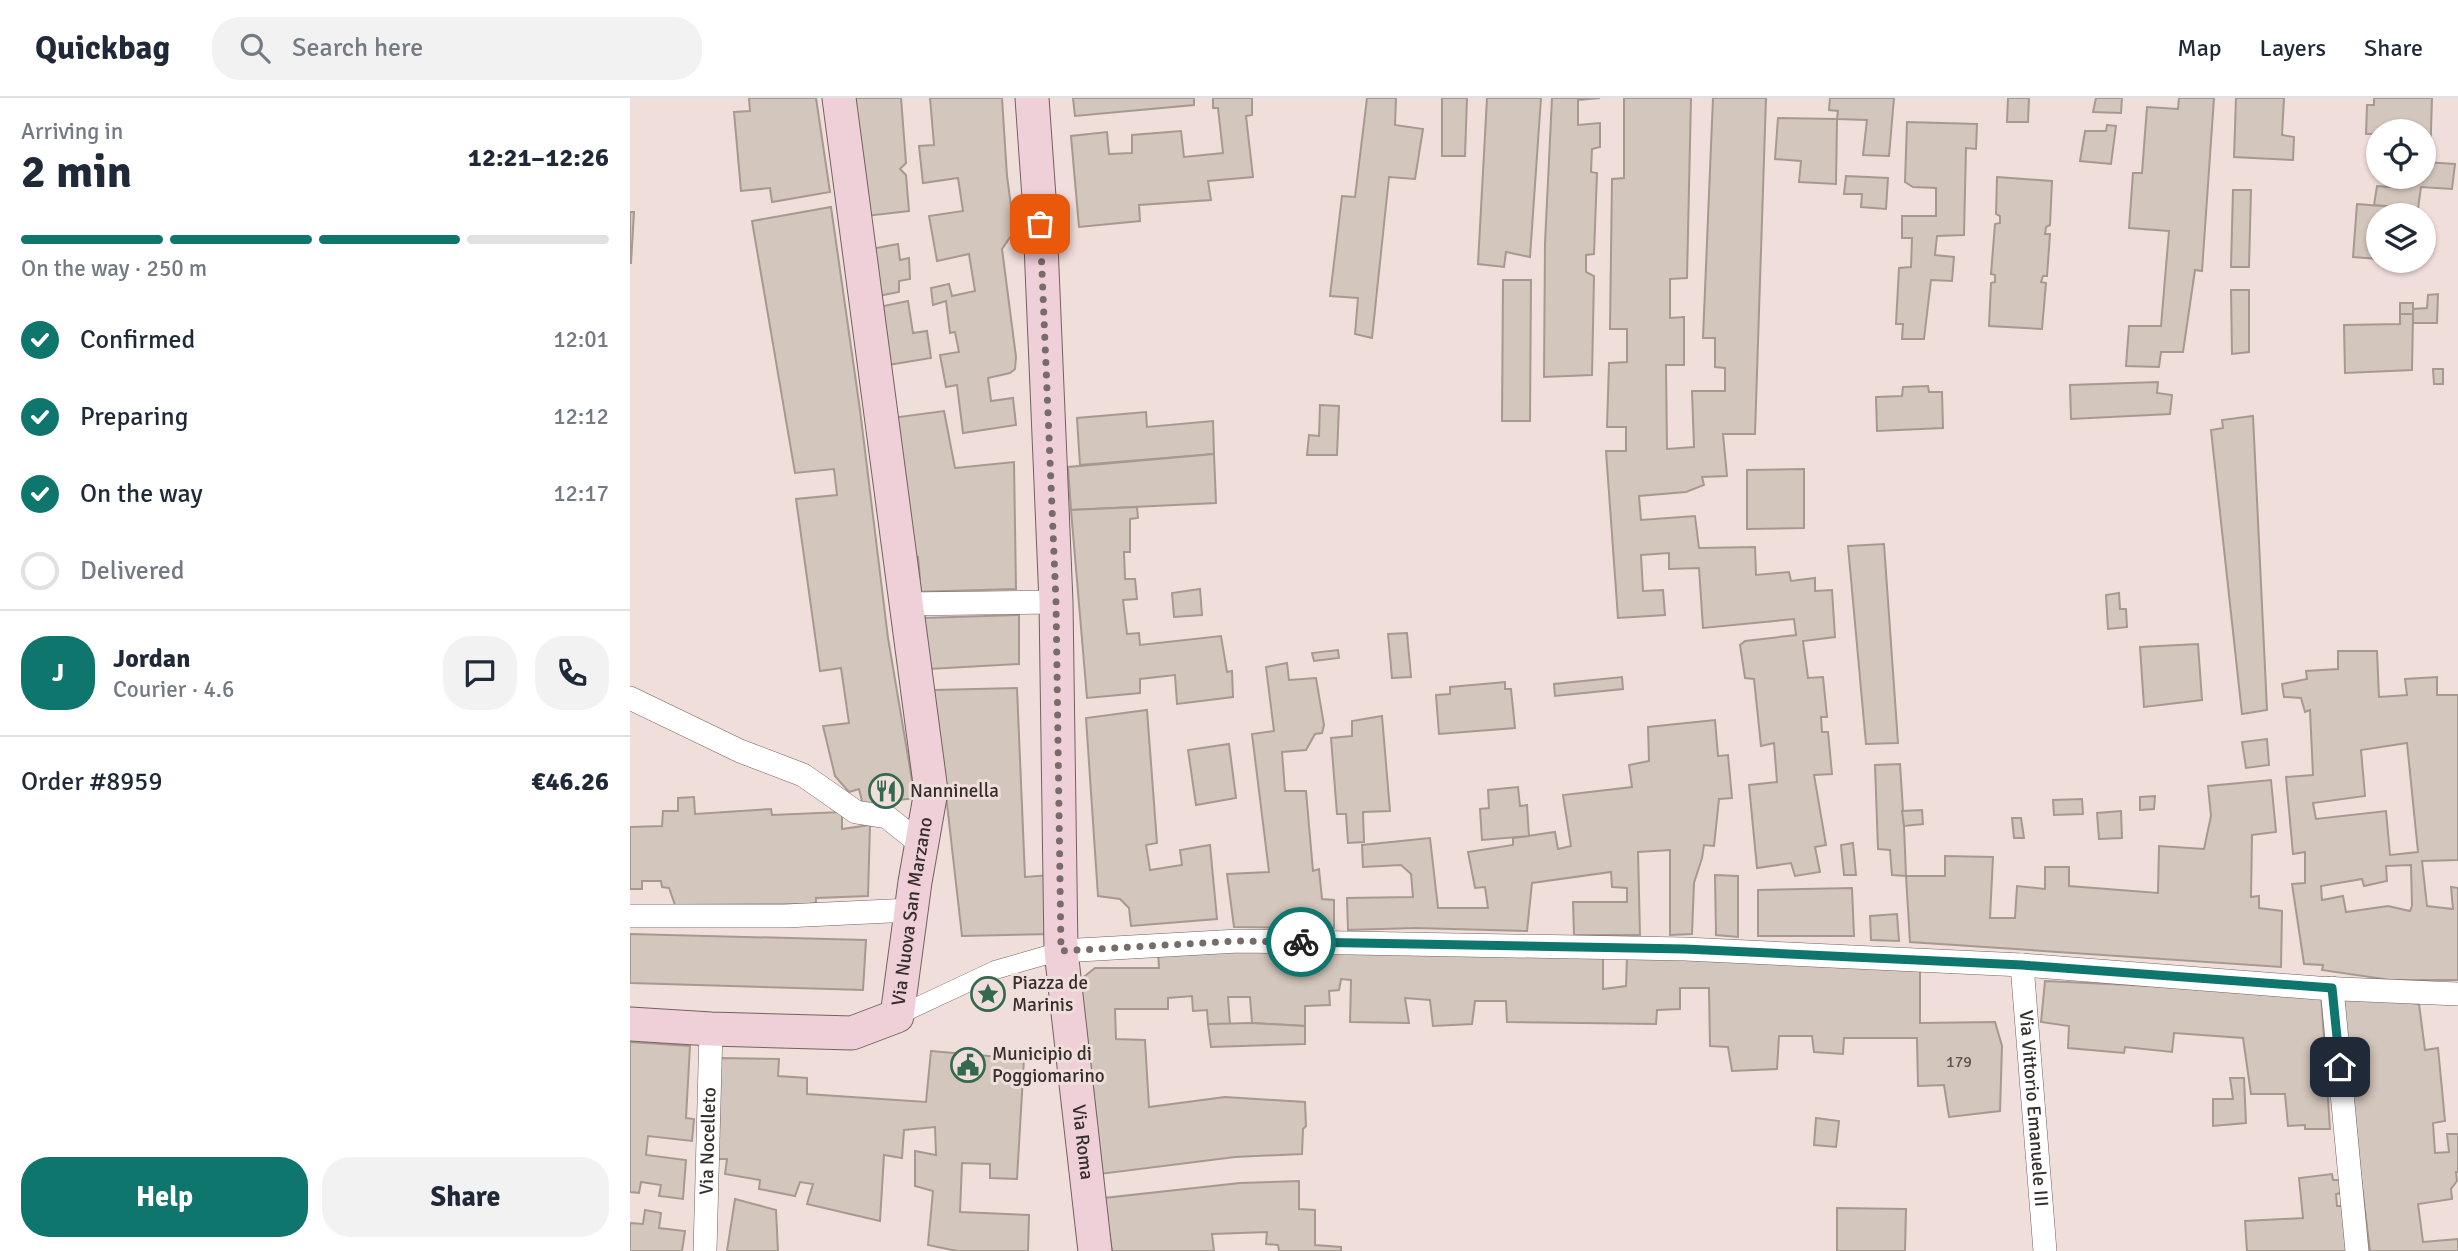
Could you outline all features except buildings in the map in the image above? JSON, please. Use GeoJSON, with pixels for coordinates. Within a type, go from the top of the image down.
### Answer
{"type":"FeatureCollection","features":[{"type":"Feature","properties":{"kind":"main road","name":"Via Nuova San Marzano"},"geometry":{"type":"LineString","coordinates":[[630,1024],[852,1033],[897,1016],[931,791],[839,98]]}},
{"type":"Feature","properties":{"kind":"main road","name":"Via Roma"},"geometry":{"type":"LineString","coordinates":[[1032,98],[1039,197],[1056,602],[1061,951],[1095,1251]]}},
{"type":"Feature","properties":{"kind":"street"},"geometry":{"type":"LineString","coordinates":[[905,604],[1056,602]]}},
{"type":"Feature","properties":{"kind":"street"},"geometry":{"type":"LineString","coordinates":[[630,698],[740,751],[803,775],[856,812],[887,817],[922,845]]}},
{"type":"Feature","properties":{"kind":"street"},"geometry":{"type":"LineString","coordinates":[[630,916],[785,916],[911,911]]}},
{"type":"Feature","properties":{"kind":"street"},"geometry":{"type":"LineString","coordinates":[[897,1016],[995,970],[1061,951],[1155,944],[1265,942],[1685,949],[2022,965],[2332,988],[2458,994]]}},
{"type":"Feature","properties":{"kind":"street","name":"Via Vittorio Emanuele III"},"geometry":{"type":"LineString","coordinates":[[2022,965],[2046,1251]]}},
{"type":"Feature","properties":{"kind":"street"},"geometry":{"type":"LineString","coordinates":[[2332,988],[2357,1251]]}},
{"type":"Feature","properties":{"kind":"street","name":"Via Nocelleto"},"geometry":{"type":"LineString","coordinates":[[705,1251],[711,1029]]}},
{"type":"Feature","properties":{"kind":"way so far"},"geometry":{"type":"LineString","coordinates":[[1040,224],[1056,602],[1061,951],[1155,944],[1301,942]]}},
{"type":"Feature","properties":{"kind":"place","name":"Nanninella"},"geometry":{"type":"Point","coordinates":[886,791]}},
{"type":"Feature","properties":{"kind":"place","name":"Piazza de Marinis"},"geometry":{"type":"Point","coordinates":[988,994]}},
{"type":"Feature","properties":{"kind":"place","name":"Municipio di Poggiomarino"},"geometry":{"type":"Point","coordinates":[968,1065]}},
{"type":"Feature","properties":{"kind":"route"},"geometry":{"type":"LineString","coordinates":[[1301,942],[1685,949],[2022,965],[2332,988],[2340,1067]]}}]}
